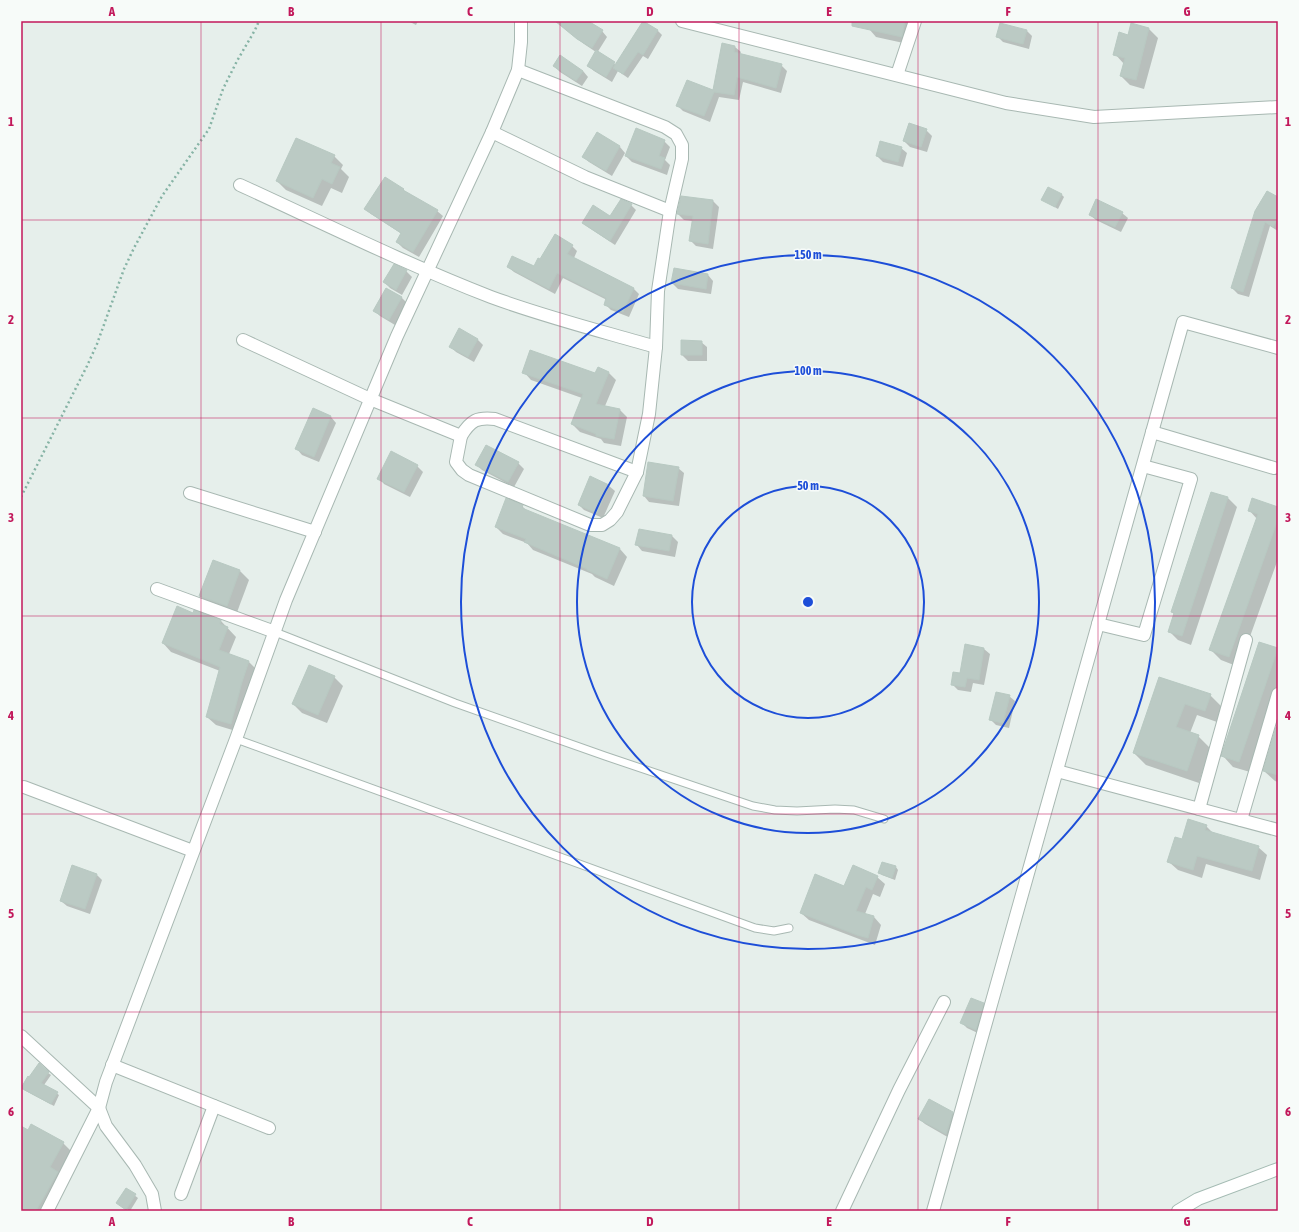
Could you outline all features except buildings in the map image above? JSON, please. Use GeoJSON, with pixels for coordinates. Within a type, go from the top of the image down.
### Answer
{"type":"FeatureCollection","features":[{"type":"Feature","properties":{"kind":"street"},"geometry":{"type":"LineString","coordinates":[[47,1211],[99,1108],[106,1082],[236,739],[286,600],[397,336],[492,132],[518,70],[521,42],[521,21]]}},
{"type":"Feature","properties":{"kind":"street"},"geometry":{"type":"LineString","coordinates":[[682,21],[1006,103],[1094,117],[1278,107]]}},
{"type":"Feature","properties":{"kind":"street"},"geometry":{"type":"LineString","coordinates":[[897,75],[915,21]]}},
{"type":"Feature","properties":{"kind":"street"},"geometry":{"type":"LineString","coordinates":[[518,70],[665,127],[676,134],[682,144],[682,159],[670,211],[658,291],[656,347],[649,414],[637,472],[617,512],[610,520],[602,525],[590,524],[469,475],[462,470],[456,462],[461,436],[468,425],[475,420],[482,418],[495,419],[637,472]]}},
{"type":"Feature","properties":{"kind":"street"},"geometry":{"type":"LineString","coordinates":[[492,132],[585,177],[670,211]]}},
{"type":"Feature","properties":{"kind":"street"},"geometry":{"type":"LineString","coordinates":[[240,185],[428,272],[532,311],[656,347]]}},
{"type":"Feature","properties":{"kind":"street"},"geometry":{"type":"LineString","coordinates":[[933,1211],[1183,322],[1278,348]]}},
{"type":"Feature","properties":{"kind":"street"},"geometry":{"type":"LineString","coordinates":[[243,340],[370,399],[461,436]]}},
{"type":"Feature","properties":{"kind":"street"},"geometry":{"type":"LineString","coordinates":[[1152,432],[1274,468]]}},
{"type":"Feature","properties":{"kind":"street"},"geometry":{"type":"LineString","coordinates":[[1098,624],[1144,635],[1191,479],[1143,466]]}},
{"type":"Feature","properties":{"kind":"street"},"geometry":{"type":"LineString","coordinates":[[190,493],[315,532]]}},
{"type":"Feature","properties":{"kind":"street"},"geometry":{"type":"LineString","coordinates":[[157,589],[275,632]]}},
{"type":"Feature","properties":{"kind":"street"},"geometry":{"type":"LineString","coordinates":[[1199,809],[1246,640]]}},
{"type":"Feature","properties":{"kind":"street"},"geometry":{"type":"LineString","coordinates":[[1241,820],[1278,694]]}},
{"type":"Feature","properties":{"kind":"street"},"geometry":{"type":"LineString","coordinates":[[1057,771],[1278,830]]}},
{"type":"Feature","properties":{"kind":"street"},"geometry":{"type":"LineString","coordinates":[[24,787],[193,850]]}},
{"type":"Feature","properties":{"kind":"street"},"geometry":{"type":"LineString","coordinates":[[842,1211],[899,1090],[944,1002]]}},
{"type":"Feature","properties":{"kind":"street"},"geometry":{"type":"LineString","coordinates":[[22,1040],[99,1108],[106,1126],[135,1165],[152,1194],[155,1211]]}},
{"type":"Feature","properties":{"kind":"street"},"geometry":{"type":"LineString","coordinates":[[112,1066],[269,1128]]}},
{"type":"Feature","properties":{"kind":"street"},"geometry":{"type":"LineString","coordinates":[[181,1194],[214,1106]]}},
{"type":"Feature","properties":{"kind":"street"},"geometry":{"type":"LineString","coordinates":[[1178,1211],[1198,1199],[1278,1169]]}},
{"type":"Feature","properties":{"kind":"lane"},"geometry":{"type":"LineString","coordinates":[[275,632],[455,703],[753,806],[775,810],[797,811],[835,809],[854,810],[884,819]]}},
{"type":"Feature","properties":{"kind":"lane"},"geometry":{"type":"LineString","coordinates":[[236,739],[755,928],[774,931],[788,928]]}},
{"type":"Feature","properties":{"kind":"path"},"geometry":{"type":"LineString","coordinates":[[21,497],[97,344],[124,269],[134,248],[162,196],[210,129],[224,89],[237,61],[259,21]]}}]}
